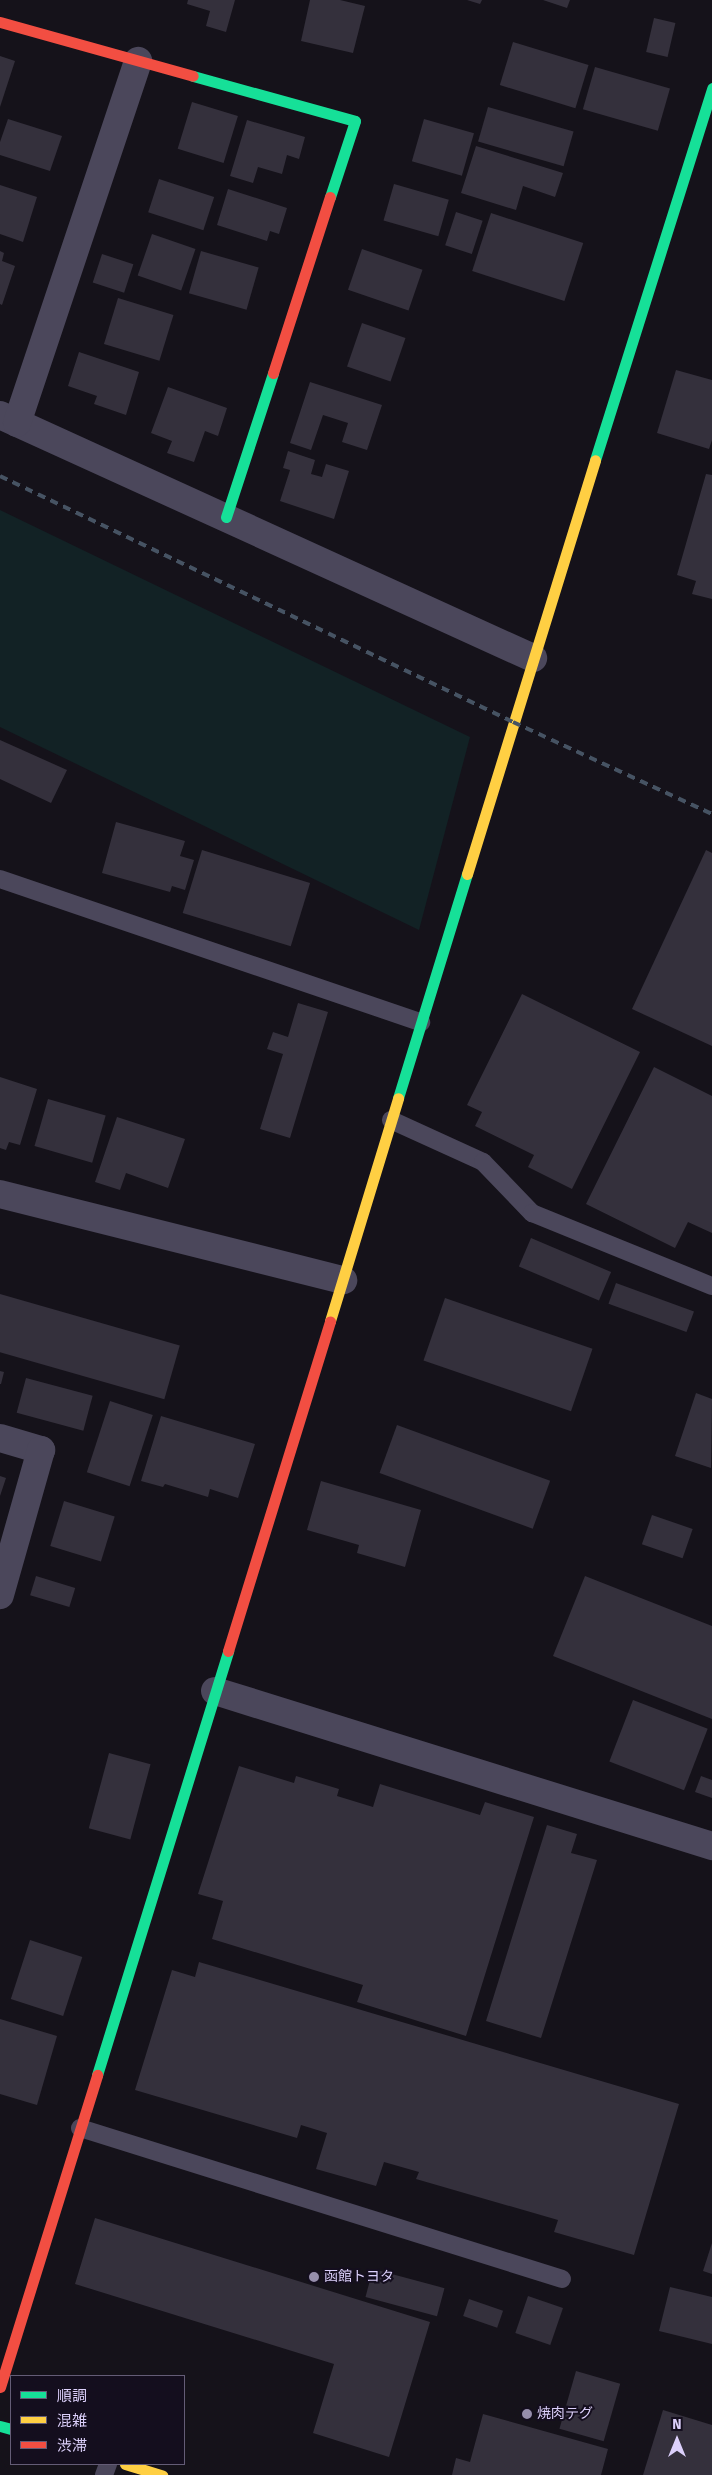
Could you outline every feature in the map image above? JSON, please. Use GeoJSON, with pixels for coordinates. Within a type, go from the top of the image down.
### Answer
{"type":"FeatureCollection","features":[{"type":"Feature","properties":{"kind":"main road"},"geometry":{"type":"LineString","coordinates":[[0,22],[355,121],[226,517]]}},
{"type":"Feature","properties":{"kind":"main road"},"geometry":{"type":"LineString","coordinates":[[0,2388],[343,1280],[533,658],[707,122],[712,88]]}},
{"type":"Feature","properties":{"kind":"main road"},"geometry":{"type":"LineString","coordinates":[[128,2465],[162,2475]]}},
{"type":"Feature","properties":{"kind":"street"},"geometry":{"type":"LineString","coordinates":[[138,61],[9,419],[533,658]]}},
{"type":"Feature","properties":{"kind":"street"},"geometry":{"type":"LineString","coordinates":[[0,1194],[343,1280]]}},
{"type":"Feature","properties":{"kind":"street"},"geometry":{"type":"LineString","coordinates":[[0,1438],[41,1450],[0,1595]]}},
{"type":"Feature","properties":{"kind":"street"},"geometry":{"type":"LineString","coordinates":[[215,1691],[712,1846]]}},
{"type":"Feature","properties":{"kind":"lane"},"geometry":{"type":"LineString","coordinates":[[0,880],[421,1022]]}},
{"type":"Feature","properties":{"kind":"lane"},"geometry":{"type":"LineString","coordinates":[[392,1120],[483,1162],[532,1213],[712,1286]]}},
{"type":"Feature","properties":{"kind":"lane"},"geometry":{"type":"LineString","coordinates":[[80,2128],[562,2279]]}},
{"type":"Feature","properties":{"kind":"shaded area"},"geometry":{"type":"Polygon","coordinates":[[[0,510],[470,737],[419,930],[0,727],[0,510]]]}},
{"type":"Feature","properties":{"kind":"building"},"geometry":{"type":"Polygon","coordinates":[[[188,0],[235,0],[226,32],[206,26],[210,11],[187,4],[188,0]]]}},
{"type":"Feature","properties":{"kind":"building"},"geometry":{"type":"Polygon","coordinates":[[[310,0],[340,0],[365,6],[353,53],[301,41],[310,0]]]}},
{"type":"Feature","properties":{"kind":"building"},"geometry":{"type":"Polygon","coordinates":[[[467,0],[482,0],[480,4],[467,0]]]}},
{"type":"Feature","properties":{"kind":"building"},"geometry":{"type":"Polygon","coordinates":[[[543,0],[570,0],[567,8],[543,0]]]}},
{"type":"Feature","properties":{"kind":"building"},"geometry":{"type":"Polygon","coordinates":[[[654,18],[675,23],[668,57],[646,52],[654,18]]]}},
{"type":"Feature","properties":{"kind":"building"},"geometry":{"type":"Polygon","coordinates":[[[513,42],[589,65],[575,108],[500,85],[513,42]]]}},
{"type":"Feature","properties":{"kind":"building"},"geometry":{"type":"Polygon","coordinates":[[[0,56],[15,61],[0,107],[0,56]]]}},
{"type":"Feature","properties":{"kind":"building"},"geometry":{"type":"Polygon","coordinates":[[[595,67],[670,88],[658,131],[583,109],[595,67]]]}},
{"type":"Feature","properties":{"kind":"building"},"geometry":{"type":"Polygon","coordinates":[[[192,102],[238,116],[224,163],[178,149],[192,102]]]}},
{"type":"Feature","properties":{"kind":"building"},"geometry":{"type":"Polygon","coordinates":[[[488,107],[574,132],[564,166],[478,142],[488,107]]]}},
{"type":"Feature","properties":{"kind":"building"},"geometry":{"type":"Polygon","coordinates":[[[8,119],[62,136],[50,171],[0,155],[0,142],[8,119]]]}},
{"type":"Feature","properties":{"kind":"building"},"geometry":{"type":"Polygon","coordinates":[[[424,119],[474,133],[462,176],[412,161],[424,119]]]}},
{"type":"Feature","properties":{"kind":"building"},"geometry":{"type":"Polygon","coordinates":[[[247,120],[305,137],[299,159],[287,155],[282,174],[258,167],[253,183],[230,176],[247,120]]]}},
{"type":"Feature","properties":{"kind":"building"},"geometry":{"type":"Polygon","coordinates":[[[476,146],[563,173],[555,197],[523,186],[516,210],[461,193],[476,146]]]}},
{"type":"Feature","properties":{"kind":"building"},"geometry":{"type":"Polygon","coordinates":[[[159,179],[214,197],[203,230],[148,212],[159,179]]]}},
{"type":"Feature","properties":{"kind":"building"},"geometry":{"type":"Polygon","coordinates":[[[394,184],[449,200],[438,236],[384,221],[394,184]]]}},
{"type":"Feature","properties":{"kind":"building"},"geometry":{"type":"Polygon","coordinates":[[[0,185],[37,197],[23,242],[0,234],[0,185]]]}},
{"type":"Feature","properties":{"kind":"building"},"geometry":{"type":"Polygon","coordinates":[[[228,189],[287,208],[279,234],[270,231],[267,241],[217,225],[228,189]]]}},
{"type":"Feature","properties":{"kind":"building"},"geometry":{"type":"Polygon","coordinates":[[[456,212],[483,221],[472,254],[445,245],[456,212]]]}},
{"type":"Feature","properties":{"kind":"building"},"geometry":{"type":"Polygon","coordinates":[[[491,213],[583,243],[564,301],[472,271],[491,213]]]}},
{"type":"Feature","properties":{"kind":"building"},"geometry":{"type":"Polygon","coordinates":[[[152,234],[195,249],[181,291],[138,276],[152,234]]]}},
{"type":"Feature","properties":{"kind":"building"},"geometry":{"type":"Polygon","coordinates":[[[362,249],[423,270],[409,310],[348,290],[362,249]]]}},
{"type":"Feature","properties":{"kind":"building"},"geometry":{"type":"Polygon","coordinates":[[[0,251],[4,253],[2,261],[15,266],[2,305],[0,304],[0,251]]]}},
{"type":"Feature","properties":{"kind":"building"},"geometry":{"type":"Polygon","coordinates":[[[201,251],[259,268],[247,310],[189,293],[201,251]]]}},
{"type":"Feature","properties":{"kind":"building"},"geometry":{"type":"Polygon","coordinates":[[[102,254],[133,264],[124,293],[93,283],[102,254]]]}},
{"type":"Feature","properties":{"kind":"building"},"geometry":{"type":"Polygon","coordinates":[[[118,298],[173,315],[159,361],[104,344],[118,298]]]}},
{"type":"Feature","properties":{"kind":"building"},"geometry":{"type":"Polygon","coordinates":[[[362,323],[405,338],[391,381],[347,366],[362,323]]]}},
{"type":"Feature","properties":{"kind":"building"},"geometry":{"type":"Polygon","coordinates":[[[79,352],[139,372],[126,415],[94,404],[97,396],[68,386],[79,352]]]}},
{"type":"Feature","properties":{"kind":"building"},"geometry":{"type":"Polygon","coordinates":[[[676,370],[712,380],[712,440],[709,449],[657,433],[676,370]]]}},
{"type":"Feature","properties":{"kind":"building"},"geometry":{"type":"Polygon","coordinates":[[[310,382],[382,405],[367,450],[342,442],[348,423],[323,415],[311,450],[290,443],[310,382]]]}},
{"type":"Feature","properties":{"kind":"building"},"geometry":{"type":"Polygon","coordinates":[[[168,387],[227,408],[218,436],[205,431],[194,462],[167,453],[172,441],[151,433],[168,387]]]}},
{"type":"Feature","properties":{"kind":"building"},"geometry":{"type":"Polygon","coordinates":[[[288,451],[315,460],[311,474],[322,477],[326,464],[349,471],[334,519],[280,501],[290,470],[283,468],[288,451]]]}},
{"type":"Feature","properties":{"kind":"building"},"geometry":{"type":"Polygon","coordinates":[[[706,474],[712,475],[712,599],[692,594],[696,581],[677,575],[706,474]]]}},
{"type":"Feature","properties":{"kind":"building"},"geometry":{"type":"Polygon","coordinates":[[[0,740],[67,770],[51,803],[0,779],[0,740]]]}},
{"type":"Feature","properties":{"kind":"building"},"geometry":{"type":"Polygon","coordinates":[[[116,822],[185,841],[180,856],[194,860],[185,890],[172,886],[170,892],[102,873],[116,822]]]}},
{"type":"Feature","properties":{"kind":"building"},"geometry":{"type":"Polygon","coordinates":[[[202,850],[310,883],[291,946],[183,913],[202,850]]]}},
{"type":"Feature","properties":{"kind":"building"},"geometry":{"type":"Polygon","coordinates":[[[706,850],[712,853],[712,1046],[632,1009],[706,850]]]}},
{"type":"Feature","properties":{"kind":"building"},"geometry":{"type":"Polygon","coordinates":[[[522,994],[640,1052],[572,1189],[528,1167],[534,1155],[475,1126],[482,1112],[467,1105],[522,994]]]}},
{"type":"Feature","properties":{"kind":"building"},"geometry":{"type":"Polygon","coordinates":[[[298,1003],[328,1012],[290,1138],[260,1129],[283,1054],[267,1049],[273,1032],[288,1037],[298,1003]]]}},
{"type":"Feature","properties":{"kind":"building"},"geometry":{"type":"Polygon","coordinates":[[[654,1067],[712,1096],[712,1233],[688,1222],[675,1248],[586,1204],[654,1067]]]}},
{"type":"Feature","properties":{"kind":"building"},"geometry":{"type":"Polygon","coordinates":[[[0,1077],[37,1089],[20,1145],[9,1142],[6,1150],[0,1148],[0,1077]]]}},
{"type":"Feature","properties":{"kind":"building"},"geometry":{"type":"Polygon","coordinates":[[[48,1099],[106,1116],[92,1163],[34,1146],[48,1099]]]}},
{"type":"Feature","properties":{"kind":"building"},"geometry":{"type":"Polygon","coordinates":[[[117,1117],[185,1139],[168,1188],[126,1173],[120,1190],[95,1182],[117,1117]]]}},
{"type":"Feature","properties":{"kind":"building"},"geometry":{"type":"Polygon","coordinates":[[[531,1238],[611,1272],[599,1301],[519,1267],[531,1238]]]}},
{"type":"Feature","properties":{"kind":"building"},"geometry":{"type":"Polygon","coordinates":[[[616,1283],[694,1311],[686,1332],[608,1304],[616,1283]]]}},
{"type":"Feature","properties":{"kind":"building"},"geometry":{"type":"Polygon","coordinates":[[[0,1294],[180,1346],[164,1399],[0,1352],[0,1294]]]}},
{"type":"Feature","properties":{"kind":"building"},"geometry":{"type":"Polygon","coordinates":[[[445,1298],[593,1349],[571,1411],[424,1360],[445,1298]]]}},
{"type":"Feature","properties":{"kind":"building"},"geometry":{"type":"Polygon","coordinates":[[[0,1371],[4,1372],[1,1384],[0,1384],[0,1371]]]}},
{"type":"Feature","properties":{"kind":"building"},"geometry":{"type":"Polygon","coordinates":[[[26,1378],[93,1396],[83,1431],[17,1413],[26,1378]]]}},
{"type":"Feature","properties":{"kind":"building"},"geometry":{"type":"Polygon","coordinates":[[[696,1393],[712,1399],[711,1468],[675,1456],[696,1393]]]}},
{"type":"Feature","properties":{"kind":"building"},"geometry":{"type":"Polygon","coordinates":[[[110,1401],[153,1415],[130,1486],[87,1472],[110,1401]]]}},
{"type":"Feature","properties":{"kind":"building"},"geometry":{"type":"Polygon","coordinates":[[[161,1416],[255,1444],[238,1498],[210,1489],[208,1497],[165,1484],[163,1487],[141,1481],[161,1416]]]}},
{"type":"Feature","properties":{"kind":"building"},"geometry":{"type":"Polygon","coordinates":[[[397,1425],[550,1481],[533,1529],[380,1473],[397,1425]]]}},
{"type":"Feature","properties":{"kind":"building"},"geometry":{"type":"Polygon","coordinates":[[[0,1476],[6,1478],[0,1496],[0,1476]]]}},
{"type":"Feature","properties":{"kind":"building"},"geometry":{"type":"Polygon","coordinates":[[[321,1481],[421,1510],[405,1567],[357,1553],[359,1545],[307,1530],[321,1481]]]}},
{"type":"Feature","properties":{"kind":"building"},"geometry":{"type":"Polygon","coordinates":[[[64,1501],[115,1516],[101,1561],[50,1546],[64,1501]]]}},
{"type":"Feature","properties":{"kind":"building"},"geometry":{"type":"Polygon","coordinates":[[[652,1515],[693,1529],[683,1558],[642,1544],[652,1515]]]}},
{"type":"Feature","properties":{"kind":"building"},"geometry":{"type":"Polygon","coordinates":[[[36,1576],[75,1588],[69,1607],[30,1595],[36,1576]]]}},
{"type":"Feature","properties":{"kind":"building"},"geometry":{"type":"Polygon","coordinates":[[[585,1576],[712,1626],[712,1719],[553,1656],[585,1576]]]}},
{"type":"Feature","properties":{"kind":"building"},"geometry":{"type":"Polygon","coordinates":[[[633,1700],[708,1729],[684,1790],[609,1762],[633,1700]]]}},
{"type":"Feature","properties":{"kind":"building"},"geometry":{"type":"Polygon","coordinates":[[[109,1753],[151,1764],[130,1839],[89,1828],[109,1753]]]}},
{"type":"Feature","properties":{"kind":"building"},"geometry":{"type":"Polygon","coordinates":[[[239,1766],[294,1783],[296,1776],[339,1789],[337,1796],[373,1807],[380,1784],[480,1815],[485,1802],[534,1817],[466,2036],[357,2002],[363,1985],[212,1939],[223,1901],[198,1894],[239,1766]]]}},
{"type":"Feature","properties":{"kind":"building"},"geometry":{"type":"Polygon","coordinates":[[[701,1776],[712,1780],[712,1798],[695,1792],[701,1776]]]}},
{"type":"Feature","properties":{"kind":"building"},"geometry":{"type":"Polygon","coordinates":[[[547,1825],[577,1834],[571,1853],[597,1860],[541,2038],[486,2021],[547,1825]]]}},
{"type":"Feature","properties":{"kind":"building"},"geometry":{"type":"Polygon","coordinates":[[[30,1940],[82,1957],[63,2016],[11,1999],[30,1940]]]}},
{"type":"Feature","properties":{"kind":"building"},"geometry":{"type":"Polygon","coordinates":[[[199,1962],[679,2104],[634,2255],[554,2232],[558,2220],[416,2179],[419,2172],[384,2162],[376,2186],[316,2169],[327,2133],[301,2125],[297,2138],[135,2090],[172,1970],[195,1977],[199,1962]]]}},
{"type":"Feature","properties":{"kind":"building"},"geometry":{"type":"Polygon","coordinates":[[[0,2019],[57,2036],[37,2105],[0,2094],[0,2019]]]}},
{"type":"Feature","properties":{"kind":"building"},"geometry":{"type":"Polygon","coordinates":[[[95,2218],[430,2322],[389,2457],[313,2433],[334,2364],[75,2284],[95,2218]]]}},
{"type":"Feature","properties":{"kind":"building"},"geometry":{"type":"Polygon","coordinates":[[[712,2243],[712,2274],[703,2271],[712,2243]]]}},
{"type":"Feature","properties":{"kind":"building"},"geometry":{"type":"Polygon","coordinates":[[[373,2269],[444,2288],[437,2316],[365,2297],[373,2269]]]}},
{"type":"Feature","properties":{"kind":"building"},"geometry":{"type":"Polygon","coordinates":[[[670,2287],[712,2297],[712,2344],[659,2331],[670,2287]]]}},
{"type":"Feature","properties":{"kind":"building"},"geometry":{"type":"Polygon","coordinates":[[[528,2296],[563,2308],[550,2345],[515,2333],[528,2296]]]}},
{"type":"Feature","properties":{"kind":"building"},"geometry":{"type":"Polygon","coordinates":[[[469,2299],[503,2311],[497,2328],[463,2316],[469,2299]]]}},
{"type":"Feature","properties":{"kind":"building"},"geometry":{"type":"Polygon","coordinates":[[[576,2371],[620,2384],[604,2441],[559,2429],[576,2371]]]}},
{"type":"Feature","properties":{"kind":"building"},"geometry":{"type":"Polygon","coordinates":[[[663,2410],[712,2425],[712,2475],[643,2475],[663,2410]]]}},
{"type":"Feature","properties":{"kind":"building"},"geometry":{"type":"Polygon","coordinates":[[[483,2414],[608,2449],[601,2475],[452,2475],[456,2458],[470,2462],[483,2414]]]}},
{"type":"Feature","properties":{"kind":"railway"},"geometry":{"type":"LineString","coordinates":[[0,476],[513,722],[712,814]]}},
{"type":"Feature","properties":{"kind":"traffic: fast"},"geometry":{"type":"LineString","coordinates":[[193,76],[355,121],[330,197]]}},
{"type":"Feature","properties":{"kind":"traffic: fast"},"geometry":{"type":"LineString","coordinates":[[595,460],[712,88]]}},
{"type":"Feature","properties":{"kind":"traffic: fast"},"geometry":{"type":"LineString","coordinates":[[226,517],[273,373]]}},
{"type":"Feature","properties":{"kind":"traffic: fast"},"geometry":{"type":"LineString","coordinates":[[398,1098],[467,874]]}},
{"type":"Feature","properties":{"kind":"traffic: fast"},"geometry":{"type":"LineString","coordinates":[[97,2075],[228,1651]]}},
{"type":"Feature","properties":{"kind":"traffic: fast"},"geometry":{"type":"LineString","coordinates":[[0,2426],[10,2429]]}},
{"type":"Feature","properties":{"kind":"traffic: slow"},"geometry":{"type":"LineString","coordinates":[[467,874],[595,460]]}},
{"type":"Feature","properties":{"kind":"traffic: slow"},"geometry":{"type":"LineString","coordinates":[[330,1321],[398,1098]]}},
{"type":"Feature","properties":{"kind":"traffic: slow"},"geometry":{"type":"LineString","coordinates":[[128,2465],[162,2475]]}},
{"type":"Feature","properties":{"kind":"traffic: jam"},"geometry":{"type":"LineString","coordinates":[[0,22],[193,76]]}},
{"type":"Feature","properties":{"kind":"traffic: jam"},"geometry":{"type":"LineString","coordinates":[[273,373],[330,197]]}},
{"type":"Feature","properties":{"kind":"traffic: jam"},"geometry":{"type":"LineString","coordinates":[[228,1651],[330,1321]]}},
{"type":"Feature","properties":{"kind":"traffic: jam"},"geometry":{"type":"LineString","coordinates":[[0,2387],[97,2075]]}},
{"type":"Feature","properties":{"kind":"place","name":"函館トヨタ"},"geometry":{"type":"Point","coordinates":[314,2277]}},
{"type":"Feature","properties":{"kind":"place","name":"焼肉テグ"},"geometry":{"type":"Point","coordinates":[527,2414]}}]}
